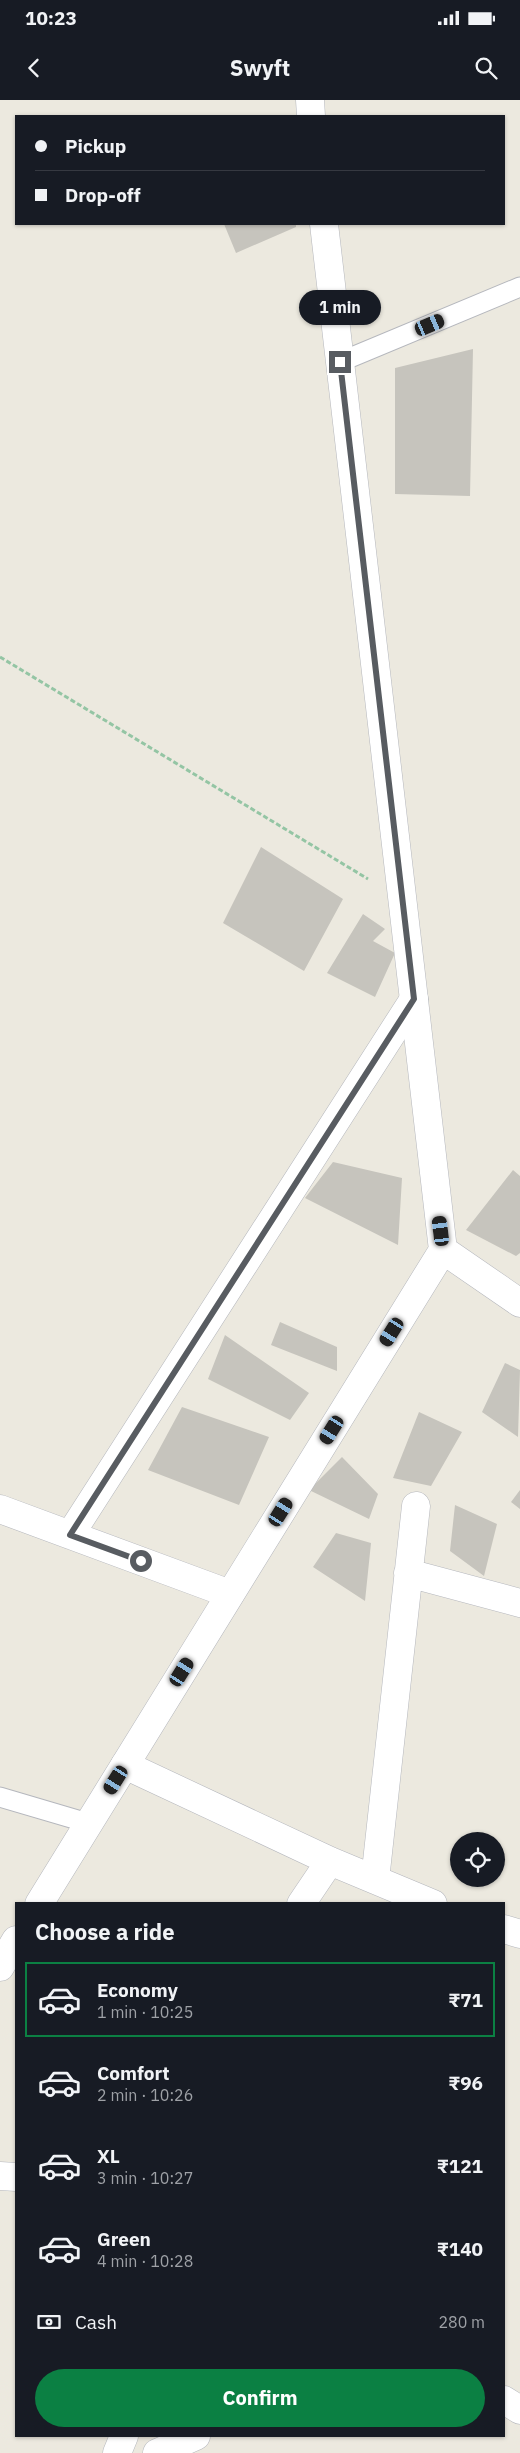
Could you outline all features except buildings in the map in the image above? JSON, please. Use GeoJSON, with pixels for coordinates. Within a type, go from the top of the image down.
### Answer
{"type":"FeatureCollection","features":[{"type":"Feature","properties":{"kind":"street"},"geometry":{"type":"LineString","coordinates":[[310,100],[312,115]]}},
{"type":"Feature","properties":{"kind":"street"},"geometry":{"type":"LineString","coordinates":[[40,1902],[443,1250],[324,225]]}},
{"type":"Feature","properties":{"kind":"street"},"geometry":{"type":"LineString","coordinates":[[70,1535],[414,999]]}},
{"type":"Feature","properties":{"kind":"street"},"geometry":{"type":"LineString","coordinates":[[443,1250],[520,1303]]}},
{"type":"Feature","properties":{"kind":"street"},"geometry":{"type":"LineString","coordinates":[[375,1880],[416,1506]]}},
{"type":"Feature","properties":{"kind":"street"},"geometry":{"type":"LineString","coordinates":[[0,1509],[230,1594]]}},
{"type":"Feature","properties":{"kind":"street"},"geometry":{"type":"LineString","coordinates":[[408,1573],[520,1603]]}},
{"type":"Feature","properties":{"kind":"street"},"geometry":{"type":"LineString","coordinates":[[125,1765],[330,1861],[428,1902]]}},
{"type":"Feature","properties":{"kind":"street"},"geometry":{"type":"LineString","coordinates":[[302,1902],[330,1861]]}},
{"type":"Feature","properties":{"kind":"street"},"geometry":{"type":"LineString","coordinates":[[505,1929],[520,1934]]}},
{"type":"Feature","properties":{"kind":"street"},"geometry":{"type":"LineString","coordinates":[[0,1966],[15,1942]]}},
{"type":"Feature","properties":{"kind":"street"},"geometry":{"type":"LineString","coordinates":[[0,2176],[15,2177]]}},
{"type":"Feature","properties":{"kind":"street"},"geometry":{"type":"LineString","coordinates":[[505,2401],[520,2410]]}},
{"type":"Feature","properties":{"kind":"street"},"geometry":{"type":"LineString","coordinates":[[117,2453],[124,2437]]}},
{"type":"Feature","properties":{"kind":"street"},"geometry":{"type":"LineString","coordinates":[[157,2453],[194,2437]]}},
{"type":"Feature","properties":{"kind":"lane"},"geometry":{"type":"LineString","coordinates":[[340,362],[520,287]]}},
{"type":"Feature","properties":{"kind":"lane"},"geometry":{"type":"LineString","coordinates":[[0,1797],[88,1823]]}},
{"type":"Feature","properties":{"kind":"path"},"geometry":{"type":"LineString","coordinates":[[0,658],[402,899]]}},
{"type":"Feature","properties":{"kind":"route"},"geometry":{"type":"LineString","coordinates":[[141,1561],[70,1535],[414,999],[340,362]]}}]}
